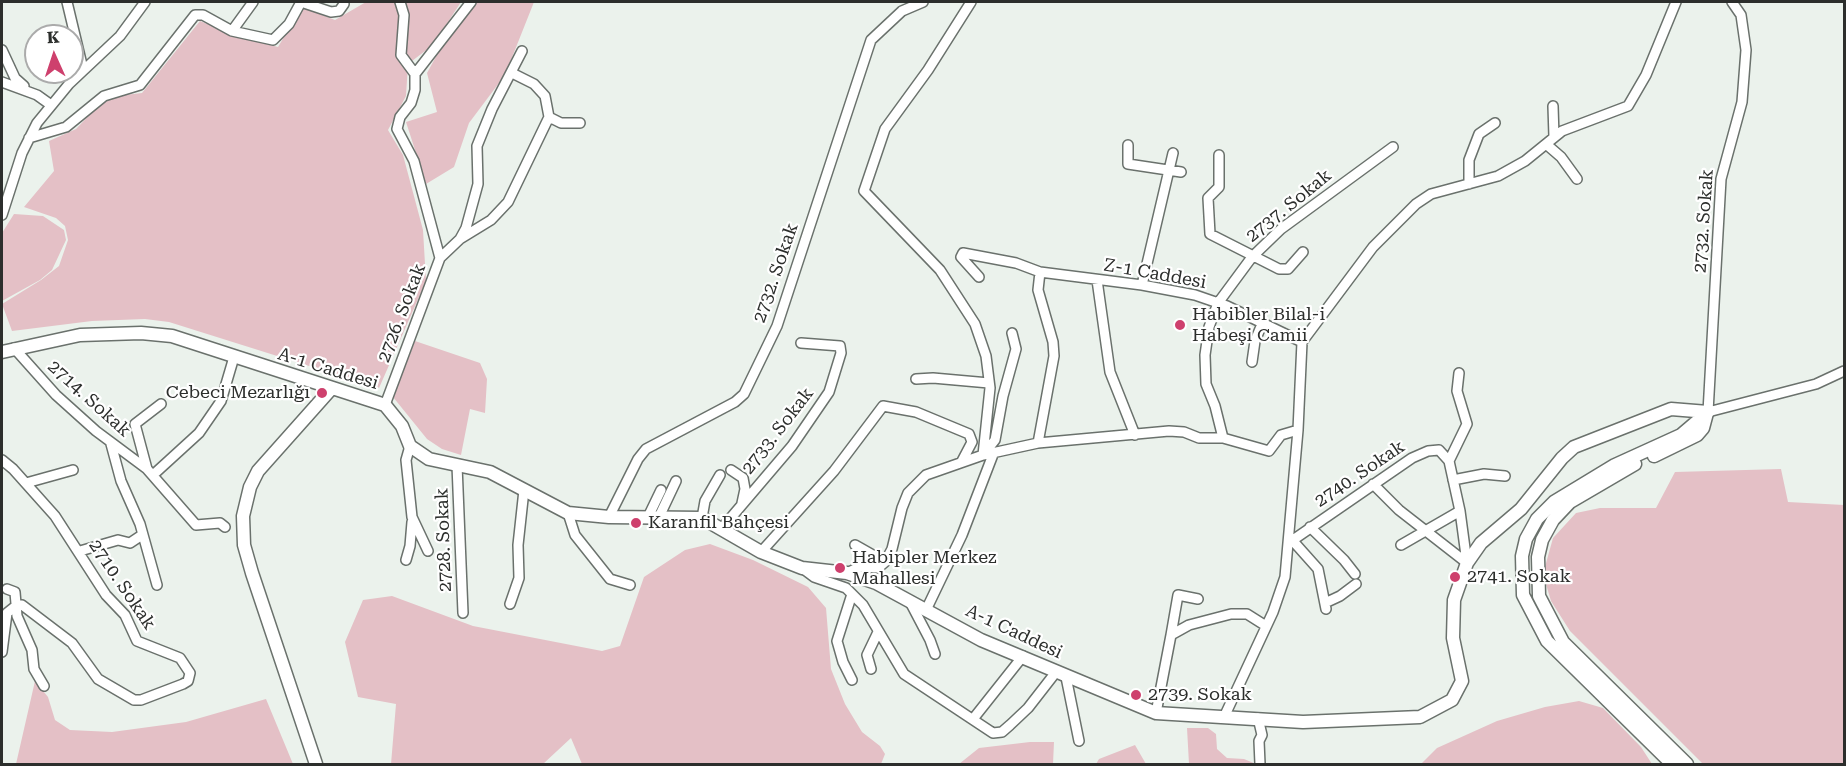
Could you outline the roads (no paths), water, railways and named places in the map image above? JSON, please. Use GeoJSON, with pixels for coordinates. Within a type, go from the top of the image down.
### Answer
{"type":"FeatureCollection","features":[{"type":"Feature","properties":{"kind":"main road","name":"A-1 Caddesi"},"geometry":{"type":"LineString","coordinates":[[8,350],[81,335],[141,333],[172,336],[385,405],[402,426],[410,446],[429,459],[490,472],[568,513],[609,517],[702,518],[723,527],[761,552],[802,568],[847,573],[876,583],[927,608],[981,640],[1156,713],[1225,715],[1303,722],[1420,717],[1452,699],[1462,681],[1452,619],[1454,600],[1467,563],[1490,534],[1521,509],[1562,458],[1574,447],[1671,409],[1708,412]]}},
{"type":"Feature","properties":{"kind":"main road"},"geometry":{"type":"LineString","coordinates":[[316,765],[252,573],[244,545],[243,516],[250,487],[258,471],[332,389]]}},
{"type":"Feature","properties":{"kind":"main road"},"geometry":{"type":"LineString","coordinates":[[1672,765],[1547,641],[1523,595],[1522,556],[1526,539],[1537,519],[1554,502],[1616,465],[1681,435],[1708,412]]}},
{"type":"Feature","properties":{"kind":"main road"},"geometry":{"type":"LineString","coordinates":[[1687,765],[1563,642],[1549,620],[1539,596],[1537,566],[1542,540],[1553,520],[1570,502],[1631,466],[1697,435],[1703,428],[1708,412]]}},
{"type":"Feature","properties":{"kind":"street"},"geometry":{"type":"LineString","coordinates":[[67,2],[72,24]]}},
{"type":"Feature","properties":{"kind":"street"},"geometry":{"type":"LineString","coordinates":[[84,68],[120,36],[145,2]]}},
{"type":"Feature","properties":{"kind":"street"},"geometry":{"type":"LineString","coordinates":[[232,31],[253,2]]}},
{"type":"Feature","properties":{"kind":"street"},"geometry":{"type":"LineString","coordinates":[[29,138],[66,127],[104,96],[140,85],[195,15],[203,15],[232,31],[273,40],[289,24],[301,2],[331,12],[339,11],[344,4]]}},
{"type":"Feature","properties":{"kind":"street"},"geometry":{"type":"LineString","coordinates":[[400,2],[404,15],[401,55],[416,74]]}},
{"type":"Feature","properties":{"kind":"street"},"geometry":{"type":"LineString","coordinates":[[440,258],[414,161],[397,129],[400,117],[411,103],[416,74],[471,2]]}},
{"type":"Feature","properties":{"kind":"street","name":"2732. Sokak"},"geometry":{"type":"LineString","coordinates":[[609,517],[638,459],[646,449],[709,417],[744,394],[777,326],[871,40],[902,11],[923,2]]}},
{"type":"Feature","properties":{"kind":"street"},"geometry":{"type":"LineString","coordinates":[[971,2],[928,70],[885,129],[864,191],[940,270],[975,324],[986,356],[989,383],[983,454]]}},
{"type":"Feature","properties":{"kind":"street"},"geometry":{"type":"LineString","coordinates":[[1225,715],[1266,626],[1285,577],[1291,542],[1290,514],[1298,430],[1302,342],[1367,254],[1395,221],[1431,194],[1498,176],[1562,131],[1628,106],[1646,75],[1676,2]]}},
{"type":"Feature","properties":{"kind":"street","name":"2732. Sokak"},"geometry":{"type":"LineString","coordinates":[[1708,412],[1721,180],[1742,102],[1746,50],[1742,15],[1732,2]]}},
{"type":"Feature","properties":{"kind":"street"},"geometry":{"type":"LineString","coordinates":[[2,50],[15,78],[51,105]]}},
{"type":"Feature","properties":{"kind":"street","name":"2726. Sokak"},"geometry":{"type":"LineString","coordinates":[[460,239],[466,228],[478,184],[477,146],[492,109],[522,51]]}},
{"type":"Feature","properties":{"kind":"street"},"geometry":{"type":"LineString","coordinates":[[512,73],[534,84],[545,96],[549,117],[561,123],[580,123]]}},
{"type":"Feature","properties":{"kind":"street"},"geometry":{"type":"LineString","coordinates":[[2,82],[33,93]]}},
{"type":"Feature","properties":{"kind":"street"},"geometry":{"type":"LineString","coordinates":[[2,215],[29,138],[51,105],[70,84]]}},
{"type":"Feature","properties":{"kind":"street"},"geometry":{"type":"LineString","coordinates":[[1553,106],[1554,137]]}},
{"type":"Feature","properties":{"kind":"street","name":"2726. Sokak"},"geometry":{"type":"LineString","coordinates":[[385,405],[440,258],[460,239],[491,220],[508,202],[549,117]]}},
{"type":"Feature","properties":{"kind":"street"},"geometry":{"type":"LineString","coordinates":[[1469,184],[1469,160],[1479,134],[1495,123]]}},
{"type":"Feature","properties":{"kind":"street"},"geometry":{"type":"LineString","coordinates":[[1546,144],[1561,157],[1577,179]]}},
{"type":"Feature","properties":{"kind":"street"},"geometry":{"type":"LineString","coordinates":[[1128,145],[1128,164],[1181,172]]}},
{"type":"Feature","properties":{"kind":"street","name":"2737. Sokak"},"geometry":{"type":"LineString","coordinates":[[1223,438],[1215,406],[1206,384],[1204,355],[1209,327],[1218,303],[1252,257],[1281,229],[1393,147]]}},
{"type":"Feature","properties":{"kind":"street"},"geometry":{"type":"LineString","coordinates":[[1142,285],[1173,153]]}},
{"type":"Feature","properties":{"kind":"street"},"geometry":{"type":"LineString","coordinates":[[1219,155],[1219,187],[1208,198],[1210,234],[1252,257],[1284,270],[1303,252]]}},
{"type":"Feature","properties":{"kind":"street","name":"Z-1 Caddesi"},"geometry":{"type":"LineString","coordinates":[[980,277],[967,265],[962,254],[970,252],[1016,262],[1040,272],[1142,285],[1218,303],[1302,342]]}},
{"type":"Feature","properties":{"kind":"street"},"geometry":{"type":"LineString","coordinates":[[1038,444],[1054,356],[1053,342],[1038,290],[1040,272]]}},
{"type":"Feature","properties":{"kind":"street"},"geometry":{"type":"LineString","coordinates":[[1097,280],[1110,372],[1135,435]]}},
{"type":"Feature","properties":{"kind":"street"},"geometry":{"type":"LineString","coordinates":[[1252,362],[1255,341],[1262,324]]}},
{"type":"Feature","properties":{"kind":"street"},"geometry":{"type":"LineString","coordinates":[[983,454],[995,440],[1005,387],[1016,349],[1012,333]]}},
{"type":"Feature","properties":{"kind":"street","name":"2733. Sokak"},"geometry":{"type":"LineString","coordinates":[[723,527],[792,446],[825,398],[837,368],[841,353],[840,346],[801,343]]}},
{"type":"Feature","properties":{"kind":"street","name":"2714. Sokak"},"geometry":{"type":"LineString","coordinates":[[8,350],[111,444],[150,472],[196,525],[220,523],[225,527]]}},
{"type":"Feature","properties":{"kind":"street"},"geometry":{"type":"LineString","coordinates":[[150,472],[199,433],[221,401],[234,357]]}},
{"type":"Feature","properties":{"kind":"street"},"geometry":{"type":"LineString","coordinates":[[1708,412],[1816,384],[1845,371]]}},
{"type":"Feature","properties":{"kind":"street"},"geometry":{"type":"LineString","coordinates":[[1459,373],[1457,391],[1467,424],[1449,461],[1460,511],[1467,563]]}},
{"type":"Feature","properties":{"kind":"street"},"geometry":{"type":"LineString","coordinates":[[916,380],[933,378],[989,383]]}},
{"type":"Feature","properties":{"kind":"street","name":"2714. Sokak"},"geometry":{"type":"LineString","coordinates":[[150,472],[135,424],[161,404]]}},
{"type":"Feature","properties":{"kind":"street"},"geometry":{"type":"LineString","coordinates":[[761,552],[811,499],[883,406],[916,412],[969,434],[972,442],[962,461]]}},
{"type":"Feature","properties":{"kind":"street"},"geometry":{"type":"LineString","coordinates":[[847,573],[859,567],[878,568],[885,562],[892,549],[902,508],[912,486],[933,471],[983,454],[1038,444],[1168,431],[1184,432],[1199,438],[1223,438],[1269,451],[1281,435],[1298,430]]}},
{"type":"Feature","properties":{"kind":"street"},"geometry":{"type":"LineString","coordinates":[[111,444],[115,463],[135,510],[157,585]]}},
{"type":"Feature","properties":{"kind":"street"},"geometry":{"type":"LineString","coordinates":[[406,560],[410,546],[412,517],[406,460],[410,446]]}},
{"type":"Feature","properties":{"kind":"street","name":"2740. Sokak"},"geometry":{"type":"LineString","coordinates":[[1291,542],[1412,458],[1428,451],[1439,450],[1449,461]]}},
{"type":"Feature","properties":{"kind":"street"},"geometry":{"type":"LineString","coordinates":[[927,608],[962,535],[994,452]]}},
{"type":"Feature","properties":{"kind":"street","name":"2710. Sokak"},"geometry":{"type":"LineString","coordinates":[[2,460],[56,516],[106,594],[125,615],[137,641],[180,658],[188,666],[188,681],[141,700],[134,699],[98,679],[72,643],[39,616],[22,605],[17,605]]}},
{"type":"Feature","properties":{"kind":"street","name":"2728. Sokak"},"geometry":{"type":"LineString","coordinates":[[458,465],[463,613]]}},
{"type":"Feature","properties":{"kind":"street"},"geometry":{"type":"LineString","coordinates":[[26,483],[74,470]]}},
{"type":"Feature","properties":{"kind":"street"},"geometry":{"type":"LineString","coordinates":[[731,470],[743,478],[745,489],[741,505]]}},
{"type":"Feature","properties":{"kind":"street"},"geometry":{"type":"LineString","coordinates":[[1453,480],[1484,474],[1505,476]]}},
{"type":"Feature","properties":{"kind":"street"},"geometry":{"type":"LineString","coordinates":[[702,518],[705,501],[720,476]]}},
{"type":"Feature","properties":{"kind":"street"},"geometry":{"type":"LineString","coordinates":[[653,517],[676,481]]}},
{"type":"Feature","properties":{"kind":"street"},"geometry":{"type":"LineString","coordinates":[[1373,484],[1399,510],[1467,563]]}},
{"type":"Feature","properties":{"kind":"street"},"geometry":{"type":"LineString","coordinates":[[510,604],[519,578],[518,545],[524,490]]}},
{"type":"Feature","properties":{"kind":"street"},"geometry":{"type":"LineString","coordinates":[[653,517],[661,490]]}},
{"type":"Feature","properties":{"kind":"street"},"geometry":{"type":"LineString","coordinates":[[1401,545],[1460,511]]}},
{"type":"Feature","properties":{"kind":"street"},"geometry":{"type":"LineString","coordinates":[[568,513],[575,535],[610,579],[630,585]]}},
{"type":"Feature","properties":{"kind":"street"},"geometry":{"type":"LineString","coordinates":[[412,517],[428,551]]}},
{"type":"Feature","properties":{"kind":"street"},"geometry":{"type":"LineString","coordinates":[[1291,542],[1318,569],[1325,606],[1340,596],[1355,579],[1344,560],[1310,527]]}},
{"type":"Feature","properties":{"kind":"street"},"geometry":{"type":"LineString","coordinates":[[80,551],[118,540],[130,543],[142,535]]}},
{"type":"Feature","properties":{"kind":"street"},"geometry":{"type":"LineString","coordinates":[[855,545],[885,562]]}},
{"type":"Feature","properties":{"kind":"street"},"geometry":{"type":"LineString","coordinates":[[802,568],[814,577],[846,588],[863,605],[904,674],[993,733],[1002,732],[1061,674]]}},
{"type":"Feature","properties":{"kind":"street"},"geometry":{"type":"LineString","coordinates":[[7,589],[15,592],[17,616],[32,650],[34,669],[44,686]]}},
{"type":"Feature","properties":{"kind":"street"},"geometry":{"type":"LineString","coordinates":[[852,594],[837,641],[843,662],[852,680]]}},
{"type":"Feature","properties":{"kind":"street"},"geometry":{"type":"LineString","coordinates":[[1156,713],[1178,595],[1198,599]]}},
{"type":"Feature","properties":{"kind":"street"},"geometry":{"type":"LineString","coordinates":[[909,600],[930,640],[934,654]]}},
{"type":"Feature","properties":{"kind":"street"},"geometry":{"type":"LineString","coordinates":[[2,651],[5,620],[10,609],[17,605]]}},
{"type":"Feature","properties":{"kind":"street"},"geometry":{"type":"LineString","coordinates":[[1171,635],[1189,625],[1231,614],[1247,614],[1266,626]]}},
{"type":"Feature","properties":{"kind":"street"},"geometry":{"type":"LineString","coordinates":[[871,669],[866,661],[867,655],[878,632]]}},
{"type":"Feature","properties":{"kind":"street"},"geometry":{"type":"LineString","coordinates":[[973,719],[1023,656]]}},
{"type":"Feature","properties":{"kind":"street"},"geometry":{"type":"LineString","coordinates":[[1061,674],[1079,741]]}},
{"type":"Feature","properties":{"kind":"street"},"geometry":{"type":"LineString","coordinates":[[1258,718],[1262,735],[1259,741],[1260,765]]}},
{"type":"Feature","properties":{"kind":"place","name":"Habibler Bilal-i Habeşi Camii"},"geometry":{"type":"Point","coordinates":[1180,325]}},
{"type":"Feature","properties":{"kind":"place","name":"Cebeci Mezarlığı"},"geometry":{"type":"Point","coordinates":[322,393]}},
{"type":"Feature","properties":{"kind":"place","name":"Karanfil Bahçesi"},"geometry":{"type":"Point","coordinates":[636,523]}},
{"type":"Feature","properties":{"kind":"place","name":"Habipler Merkez Mahallesi"},"geometry":{"type":"Point","coordinates":[840,568]}},
{"type":"Feature","properties":{"kind":"place","name":"2741. Sokak"},"geometry":{"type":"Point","coordinates":[1455,577]}},
{"type":"Feature","properties":{"kind":"place","name":"2739. Sokak"},"geometry":{"type":"Point","coordinates":[1136,695]}}]}
